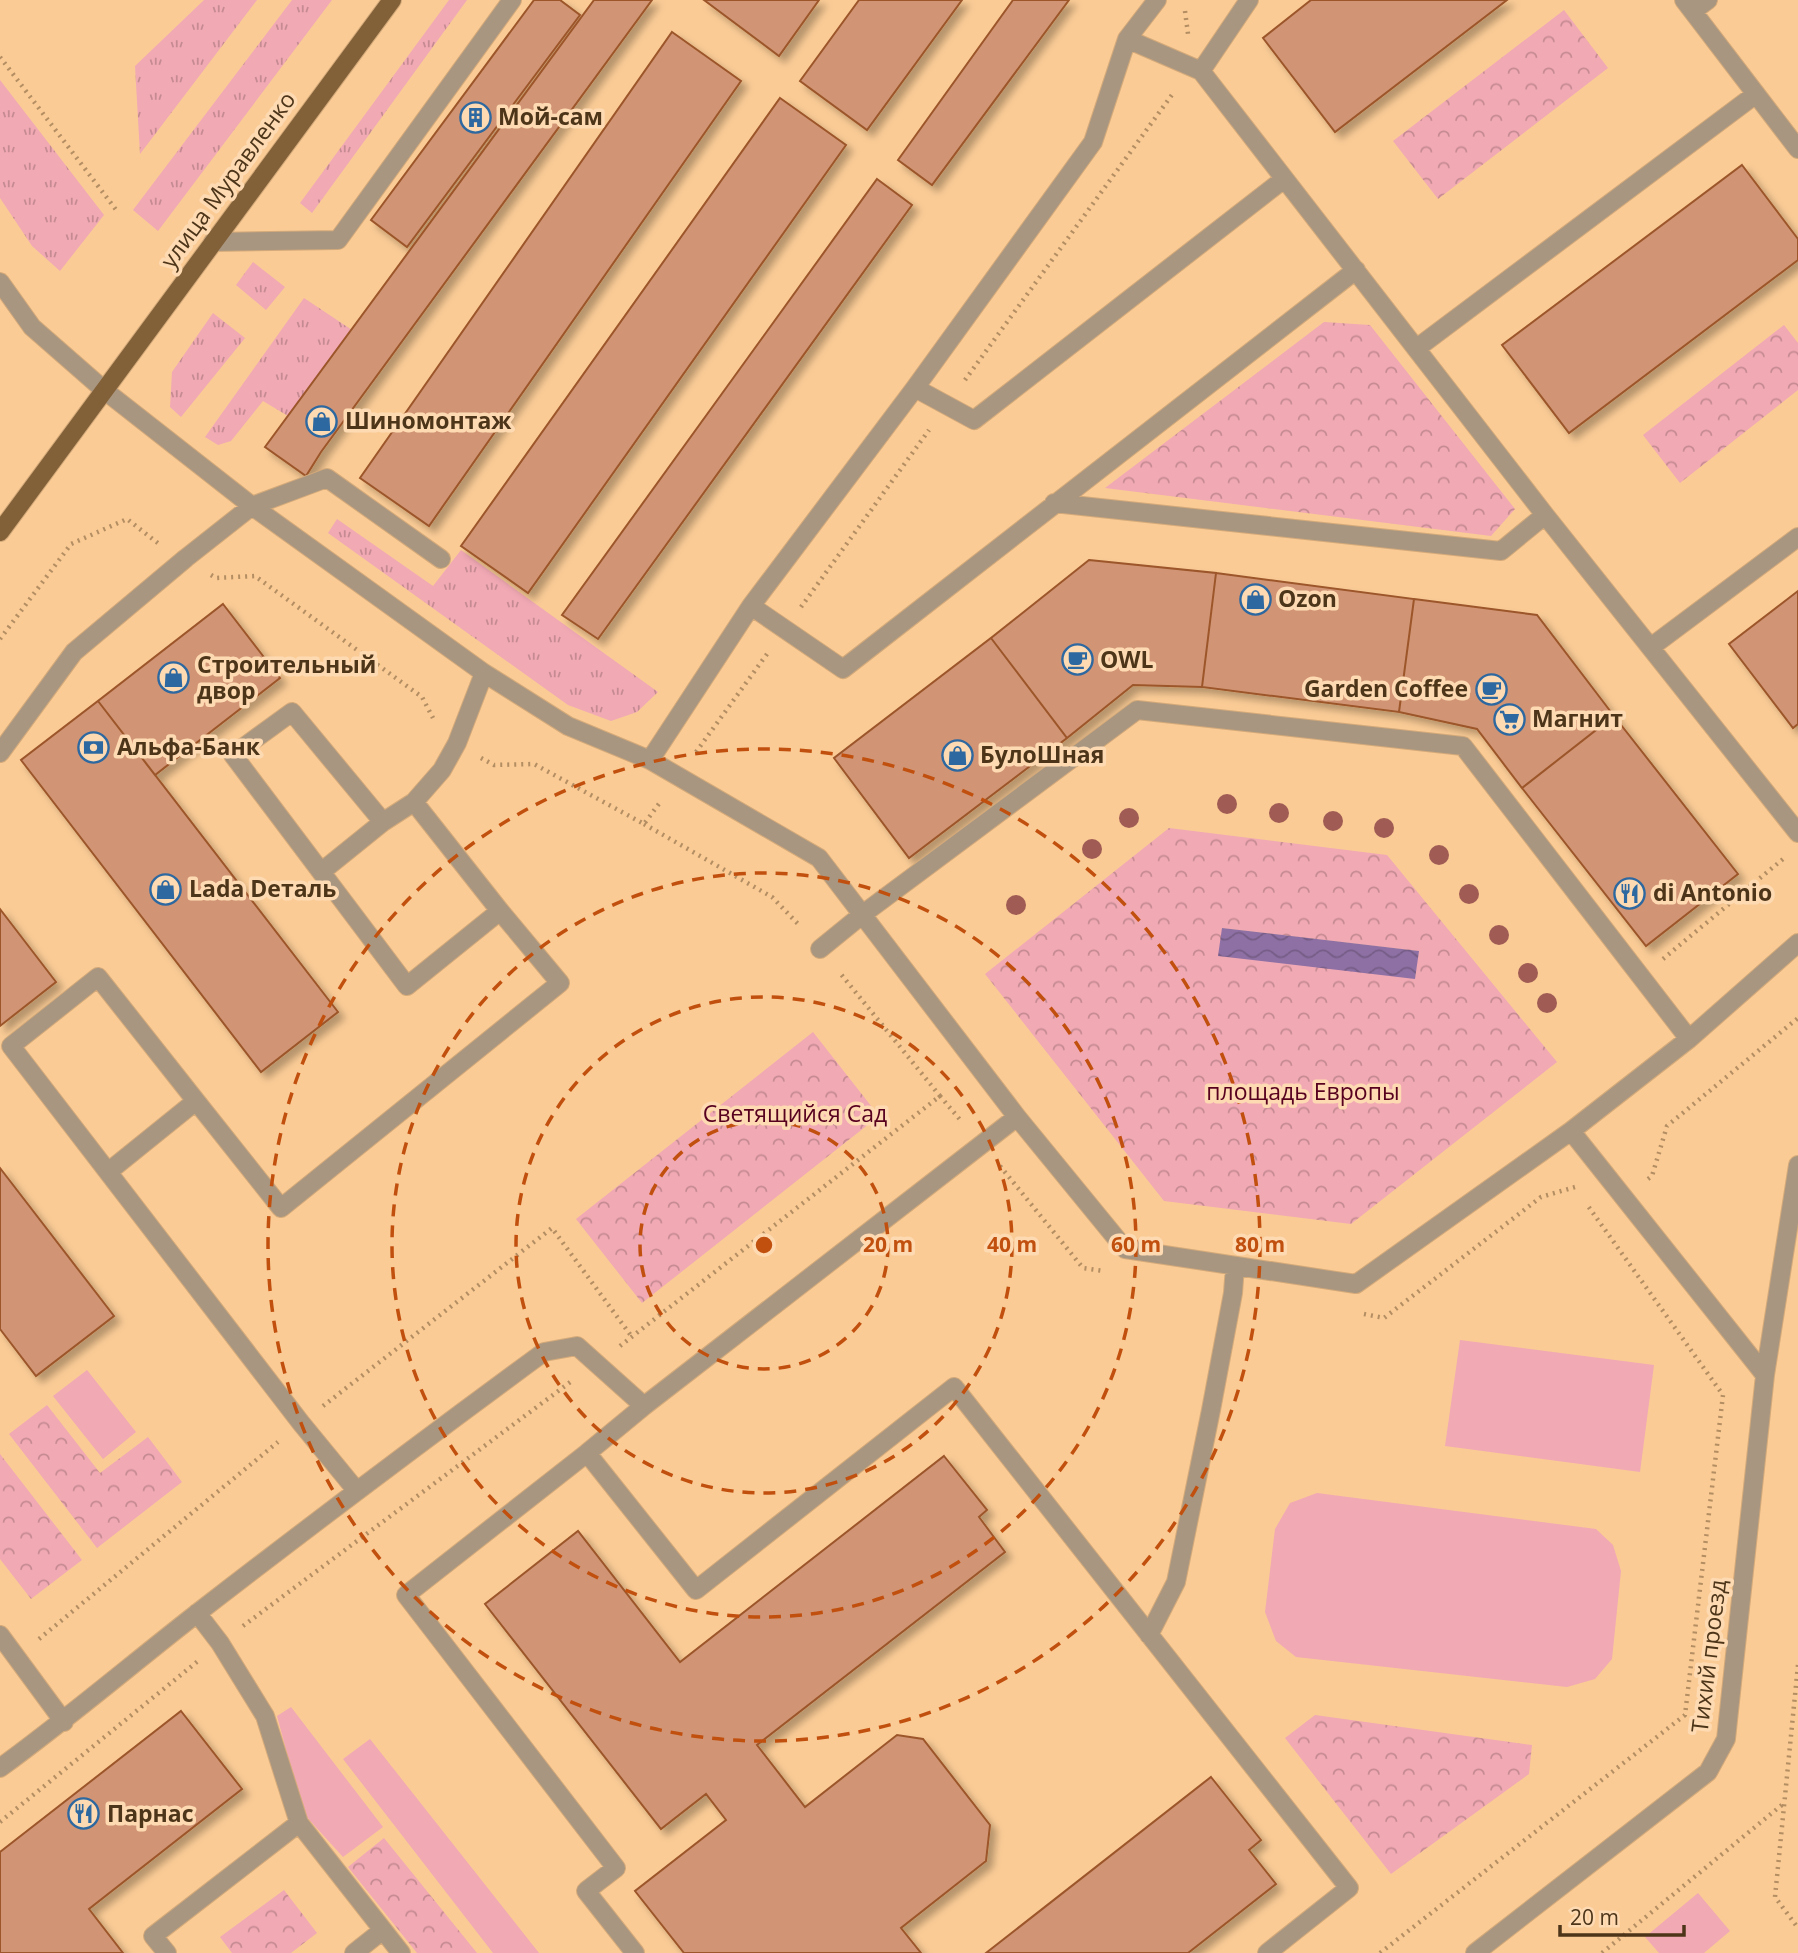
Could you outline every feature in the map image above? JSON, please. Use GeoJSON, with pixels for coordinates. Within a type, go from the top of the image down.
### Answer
{"type":"FeatureCollection","features":[{"type":"Feature","properties":{"kind":"main road","name":"улица Муравленко"},"geometry":{"type":"LineString","coordinates":[[0,532],[392,0]]}},
{"type":"Feature","properties":{"kind":"street"},"geometry":{"type":"LineString","coordinates":[[213,242],[338,240],[512,0]]}},
{"type":"Feature","properties":{"kind":"street"},"geometry":{"type":"LineString","coordinates":[[650,760],[751,606],[915,388],[1093,142],[1127,39],[1157,0]]}},
{"type":"Feature","properties":{"kind":"street"},"geometry":{"type":"LineString","coordinates":[[1201,71],[1250,0]]}},
{"type":"Feature","properties":{"kind":"street"},"geometry":{"type":"LineString","coordinates":[[1708,0],[1689,5],[1798,149]]}},
{"type":"Feature","properties":{"kind":"street"},"geometry":{"type":"LineString","coordinates":[[1127,39],[1201,71],[1545,515],[1798,833]]}},
{"type":"Feature","properties":{"kind":"street"},"geometry":{"type":"LineString","coordinates":[[1417,348],[1756,94]]}},
{"type":"Feature","properties":{"kind":"street"},"geometry":{"type":"LineString","coordinates":[[915,388],[974,419],[1284,179]]}},
{"type":"Feature","properties":{"kind":"street"},"geometry":{"type":"LineString","coordinates":[[751,606],[843,669],[1356,270]]}},
{"type":"Feature","properties":{"kind":"street"},"geometry":{"type":"LineString","coordinates":[[0,282],[32,327],[104,390],[253,506],[484,673],[568,726],[650,760],[819,858],[1017,1117],[1125,1249],[1356,1284],[1571,1132],[1689,1039],[1798,943]]}},
{"type":"Feature","properties":{"kind":"street"},"geometry":{"type":"LineString","coordinates":[[0,753],[74,652],[253,506],[327,478],[441,559]]}},
{"type":"Feature","properties":{"kind":"street"},"geometry":{"type":"LineString","coordinates":[[1054,503],[1501,551],[1545,515]]}},
{"type":"Feature","properties":{"kind":"street"},"geometry":{"type":"LineString","coordinates":[[1651,647],[1798,537]]}},
{"type":"Feature","properties":{"kind":"street"},"geometry":{"type":"LineString","coordinates":[[321,872],[383,822],[414,802],[442,770],[457,743],[484,673]]}},
{"type":"Feature","properties":{"kind":"street"},"geometry":{"type":"LineString","coordinates":[[820,949],[1137,710],[1463,747],[1689,1039]]}},
{"type":"Feature","properties":{"kind":"street"},"geometry":{"type":"LineString","coordinates":[[383,822],[292,712],[233,755],[407,986],[500,911]]}},
{"type":"Feature","properties":{"kind":"street"},"geometry":{"type":"LineString","coordinates":[[356,1490],[301,1423],[11,1046],[98,977],[281,1208],[560,984],[414,802]]}},
{"type":"Feature","properties":{"kind":"street"},"geometry":{"type":"LineString","coordinates":[[108,1172],[196,1101]]}},
{"type":"Feature","properties":{"kind":"street"},"geometry":{"type":"LineString","coordinates":[[635,1953],[586,1891],[616,1868],[406,1595],[644,1406],[983,1146],[1017,1117]]}},
{"type":"Feature","properties":{"kind":"street"},"geometry":{"type":"LineString","coordinates":[[1571,1132],[1765,1376]]}},
{"type":"Feature","properties":{"kind":"street","name":"Тихий проезд"},"geometry":{"type":"LineString","coordinates":[[1475,1953],[1708,1772],[1726,1739],[1765,1376],[1798,1165]]}},
{"type":"Feature","properties":{"kind":"street"},"geometry":{"type":"LineString","coordinates":[[1149,1635],[1176,1582],[1214,1397],[1233,1293],[1235,1266]]}},
{"type":"Feature","properties":{"kind":"street"},"geometry":{"type":"LineString","coordinates":[[0,1768],[64,1721],[197,1613],[356,1490],[544,1352],[577,1346],[644,1406]]}},
{"type":"Feature","properties":{"kind":"street"},"geometry":{"type":"LineString","coordinates":[[587,1453],[696,1590],[954,1387],[1349,1888],[1267,1953]]}},
{"type":"Feature","properties":{"kind":"street"},"geometry":{"type":"LineString","coordinates":[[197,1613],[220,1643],[265,1716],[299,1822],[401,1953]]}},
{"type":"Feature","properties":{"kind":"street"},"geometry":{"type":"LineString","coordinates":[[0,1636],[64,1721]]}},
{"type":"Feature","properties":{"kind":"street"},"geometry":{"type":"LineString","coordinates":[[167,1953],[153,1936],[299,1822]]}},
{"type":"Feature","properties":{"kind":"street"},"geometry":{"type":"LineString","coordinates":[[354,1953],[383,1930]]}},
{"type":"Feature","properties":{"kind":"path"},"geometry":{"type":"LineString","coordinates":[[0,639],[71,544],[127,519],[157,543],[216,578],[255,576],[422,697],[441,734],[494,765],[534,764],[644,824],[1175,91],[1189,44],[1183,0]]}},
{"type":"Feature","properties":{"kind":"path"},"geometry":{"type":"LineString","coordinates":[[0,57],[117,211]]}},
{"type":"Feature","properties":{"kind":"path"},"geometry":{"type":"LineString","coordinates":[[1641,977],[1787,856]]}},
{"type":"Feature","properties":{"kind":"path"},"geometry":{"type":"LineString","coordinates":[[1597,1219],[1652,1176],[1667,1126],[1798,1018]]}},
{"type":"Feature","properties":{"kind":"path"},"geometry":{"type":"LineString","coordinates":[[940,1096],[1083,1268],[1110,1272]]}},
{"type":"Feature","properties":{"kind":"path"},"geometry":{"type":"LineString","coordinates":[[1357,1313],[1384,1318],[1541,1197],[1575,1187],[1723,1395],[1685,1715],[1380,1953]]}},
{"type":"Feature","properties":{"kind":"path"},"geometry":{"type":"LineString","coordinates":[[1798,1665],[1775,1897],[1798,1928]]}},
{"type":"Feature","properties":{"kind":"path"},"geometry":{"type":"LineString","coordinates":[[1602,1953],[1784,1804]]}},
{"type":"Feature","properties":{"kind":"green space"},"geometry":{"type":"Polygon","coordinates":[[[204,0],[257,0],[140,154],[135,66],[204,0]]]}},
{"type":"Feature","properties":{"kind":"green space"},"geometry":{"type":"Polygon","coordinates":[[[292,0],[332,0],[158,231],[133,210],[292,0]]]}},
{"type":"Feature","properties":{"kind":"green space"},"geometry":{"type":"Polygon","coordinates":[[[449,0],[467,0],[312,213],[300,203],[449,0]]]}},
{"type":"Feature","properties":{"kind":"green space"},"geometry":{"type":"Polygon","coordinates":[[[1564,10],[1608,68],[1438,199],[1393,141],[1564,10]]]}},
{"type":"Feature","properties":{"kind":"green space"},"geometry":{"type":"Polygon","coordinates":[[[0,80],[104,215],[60,271],[32,246],[0,198],[0,80]]]}},
{"type":"Feature","properties":{"kind":"green space"},"geometry":{"type":"Polygon","coordinates":[[[253,262],[285,287],[266,310],[236,285],[253,262]]]}},
{"type":"Feature","properties":{"kind":"green space"},"geometry":{"type":"Polygon","coordinates":[[[304,298],[352,330],[288,416],[263,401],[231,441],[218,445],[205,437],[304,298]]]}},
{"type":"Feature","properties":{"kind":"green space"},"geometry":{"type":"Polygon","coordinates":[[[213,313],[245,338],[181,417],[170,407],[172,372],[213,313]]]}},
{"type":"Feature","properties":{"kind":"green space"},"geometry":{"type":"Polygon","coordinates":[[[1324,322],[1370,325],[1515,509],[1491,536],[1105,488],[1324,322]]]}},
{"type":"Feature","properties":{"kind":"green space"},"geometry":{"type":"Polygon","coordinates":[[[1784,325],[1798,343],[1798,390],[1680,483],[1643,435],[1784,325]]]}},
{"type":"Feature","properties":{"kind":"green space"},"geometry":{"type":"Polygon","coordinates":[[[337,519],[433,586],[461,550],[658,692],[637,712],[611,721],[568,705],[328,533],[337,519]]]}},
{"type":"Feature","properties":{"kind":"green space","name":"площадь Европы"},"geometry":{"type":"Polygon","coordinates":[[[1169,828],[1387,855],[1557,1062],[1351,1224],[1164,1201],[985,974],[1169,828]],[[1221,928],[1415,978],[1418,951],[1221,928]]]}},
{"type":"Feature","properties":{"kind":"green space","name":"Светящийся Сад"},"geometry":{"type":"Polygon","coordinates":[[[813,1032],[879,1116],[642,1303],[576,1219],[813,1032]]]}},
{"type":"Feature","properties":{"kind":"green space"},"geometry":{"type":"Polygon","coordinates":[[[1460,1340],[1654,1365],[1640,1472],[1445,1446],[1460,1340]]]}},
{"type":"Feature","properties":{"kind":"green space"},"geometry":{"type":"Polygon","coordinates":[[[87,1370],[136,1432],[103,1459],[53,1396],[87,1370]]]}},
{"type":"Feature","properties":{"kind":"green space"},"geometry":{"type":"Polygon","coordinates":[[[47,1405],[100,1473],[148,1437],[182,1482],[97,1548],[9,1434],[47,1405]]]}},
{"type":"Feature","properties":{"kind":"green space"},"geometry":{"type":"Polygon","coordinates":[[[0,1454],[82,1560],[31,1599],[0,1559],[0,1454]]]}},
{"type":"Feature","properties":{"kind":"green space"},"geometry":{"type":"Polygon","coordinates":[[[1317,1493],[1596,1529],[1613,1545],[1621,1571],[1612,1659],[1595,1679],[1567,1687],[1296,1657],[1276,1641],[1265,1612],[1275,1529],[1290,1503],[1317,1493]]]}},
{"type":"Feature","properties":{"kind":"green space"},"geometry":{"type":"Polygon","coordinates":[[[291,1707],[383,1827],[343,1857],[303,1813],[277,1716],[291,1707]]]}},
{"type":"Feature","properties":{"kind":"green space"},"geometry":{"type":"Polygon","coordinates":[[[1315,1715],[1532,1745],[1529,1774],[1391,1874],[1285,1738],[1315,1715]]]}},
{"type":"Feature","properties":{"kind":"green space"},"geometry":{"type":"Polygon","coordinates":[[[370,1739],[539,1953],[493,1953],[343,1759],[370,1739]]]}},
{"type":"Feature","properties":{"kind":"green space"},"geometry":{"type":"Polygon","coordinates":[[[384,1838],[477,1953],[417,1953],[348,1867],[384,1838]]]}},
{"type":"Feature","properties":{"kind":"green space"},"geometry":{"type":"Polygon","coordinates":[[[284,1890],[317,1933],[291,1953],[232,1953],[220,1937],[284,1890]]]}},
{"type":"Feature","properties":{"kind":"green space"},"geometry":{"type":"Polygon","coordinates":[[[1698,1893],[1730,1931],[1704,1953],[1659,1953],[1645,1937],[1698,1893]]]}},
{"type":"Feature","properties":{"kind":"water"},"geometry":{"type":"Polygon","coordinates":[[[1222,928],[1419,951],[1415,979],[1218,956],[1222,928]]]}},
{"type":"Feature","properties":{"kind":"building","name":"Мой-сам"},"geometry":{"type":"Polygon","coordinates":[[[534,0],[560,0],[580,15],[407,247],[371,220],[534,0]]]}},
{"type":"Feature","properties":{"kind":"building"},"geometry":{"type":"Polygon","coordinates":[[[594,0],[652,0],[306,476],[265,447],[594,0]]]}},
{"type":"Feature","properties":{"kind":"building"},"geometry":{"type":"Polygon","coordinates":[[[704,0],[819,0],[779,56],[704,0]]]}},
{"type":"Feature","properties":{"kind":"building"},"geometry":{"type":"Polygon","coordinates":[[[859,0],[962,0],[867,130],[800,81],[859,0]]]}},
{"type":"Feature","properties":{"kind":"building"},"geometry":{"type":"Polygon","coordinates":[[[1013,0],[1069,0],[932,185],[898,160],[1013,0]]]}},
{"type":"Feature","properties":{"kind":"building"},"geometry":{"type":"Polygon","coordinates":[[[1311,0],[1507,0],[1335,132],[1263,38],[1311,0]]]}},
{"type":"Feature","properties":{"kind":"building"},"geometry":{"type":"Polygon","coordinates":[[[672,32],[741,81],[429,526],[360,478],[672,32]]]}},
{"type":"Feature","properties":{"kind":"building"},"geometry":{"type":"Polygon","coordinates":[[[780,98],[846,145],[528,593],[461,546],[780,98]]]}},
{"type":"Feature","properties":{"kind":"building"},"geometry":{"type":"Polygon","coordinates":[[[1742,165],[1798,239],[1798,260],[1569,433],[1502,345],[1742,165]]]}},
{"type":"Feature","properties":{"kind":"building"},"geometry":{"type":"Polygon","coordinates":[[[877,179],[912,205],[598,639],[562,615],[877,179]]]}},
{"type":"Feature","properties":{"kind":"building"},"geometry":{"type":"Polygon","coordinates":[[[1089,560],[1216,573],[1202,687],[1133,685],[1067,738],[991,638],[1089,560]]]}},
{"type":"Feature","properties":{"kind":"building"},"geometry":{"type":"Polygon","coordinates":[[[1216,573],[1414,599],[1399,712],[1202,687],[1216,573]]]}},
{"type":"Feature","properties":{"kind":"building"},"geometry":{"type":"Polygon","coordinates":[[[1798,591],[1798,724],[1793,728],[1729,644],[1798,591]]]}},
{"type":"Feature","properties":{"kind":"building"},"geometry":{"type":"Polygon","coordinates":[[[1414,599],[1537,615],[1614,716],[1522,788],[1477,729],[1399,712],[1414,599]]]}},
{"type":"Feature","properties":{"kind":"building"},"geometry":{"type":"Polygon","coordinates":[[[223,604],[280,678],[155,775],[98,701],[223,604]]]}},
{"type":"Feature","properties":{"kind":"building"},"geometry":{"type":"Polygon","coordinates":[[[991,638],[1067,738],[909,858],[834,758],[991,638]]]}},
{"type":"Feature","properties":{"kind":"building"},"geometry":{"type":"Polygon","coordinates":[[[98,701],[338,1012],[261,1072],[21,760],[98,701]]]}},
{"type":"Feature","properties":{"kind":"building"},"geometry":{"type":"Polygon","coordinates":[[[1614,716],[1738,874],[1646,946],[1522,788],[1614,716]]]}},
{"type":"Feature","properties":{"kind":"building"},"geometry":{"type":"Polygon","coordinates":[[[0,909],[56,982],[0,1026],[0,909]]]}},
{"type":"Feature","properties":{"kind":"building"},"geometry":{"type":"Polygon","coordinates":[[[0,1168],[114,1316],[36,1376],[0,1329],[0,1168]]]}},
{"type":"Feature","properties":{"kind":"building"},"geometry":{"type":"Polygon","coordinates":[[[944,1456],[987,1510],[979,1517],[1005,1552],[757,1745],[805,1807],[897,1735],[923,1739],[990,1825],[986,1861],[901,1928],[921,1953],[684,1953],[635,1891],[726,1820],[706,1794],[661,1829],[485,1604],[578,1531],[680,1662],[944,1456]]]}},
{"type":"Feature","properties":{"kind":"building"},"geometry":{"type":"Polygon","coordinates":[[[181,1711],[242,1789],[89,1909],[123,1953],[0,1953],[0,1852],[181,1711]]]}},
{"type":"Feature","properties":{"kind":"building"},"geometry":{"type":"Polygon","coordinates":[[[1211,1777],[1261,1840],[1249,1850],[1276,1884],[1188,1953],[986,1953],[1211,1777]]]}},
{"type":"Feature","properties":{"kind":"place","name":"Мой-сам"},"geometry":{"type":"Point","coordinates":[475,117]}},
{"type":"Feature","properties":{"kind":"place","name":"Шиномонтаж"},"geometry":{"type":"Point","coordinates":[322,421]}},
{"type":"Feature","properties":{"kind":"place","name":"Ozon"},"geometry":{"type":"Point","coordinates":[1255,599]}},
{"type":"Feature","properties":{"kind":"place","name":"OWL"},"geometry":{"type":"Point","coordinates":[1077,660]}},
{"type":"Feature","properties":{"kind":"place","name":"Строительный двор"},"geometry":{"type":"Point","coordinates":[174,678]}},
{"type":"Feature","properties":{"kind":"place","name":"Garden Coffee"},"geometry":{"type":"Point","coordinates":[1491,689]}},
{"type":"Feature","properties":{"kind":"place","name":"Магнит"},"geometry":{"type":"Point","coordinates":[1509,719]}},
{"type":"Feature","properties":{"kind":"place","name":"Альфа-Банк"},"geometry":{"type":"Point","coordinates":[94,747]}},
{"type":"Feature","properties":{"kind":"place","name":"БулоШная"},"geometry":{"type":"Point","coordinates":[957,755]}},
{"type":"Feature","properties":{"kind":"place","name":"Lada Dеталь"},"geometry":{"type":"Point","coordinates":[166,889]}},
{"type":"Feature","properties":{"kind":"place","name":"di Antonio"},"geometry":{"type":"Point","coordinates":[1630,893]}},
{"type":"Feature","properties":{"kind":"place","name":"Парнас"},"geometry":{"type":"Point","coordinates":[84,1814]}}]}
